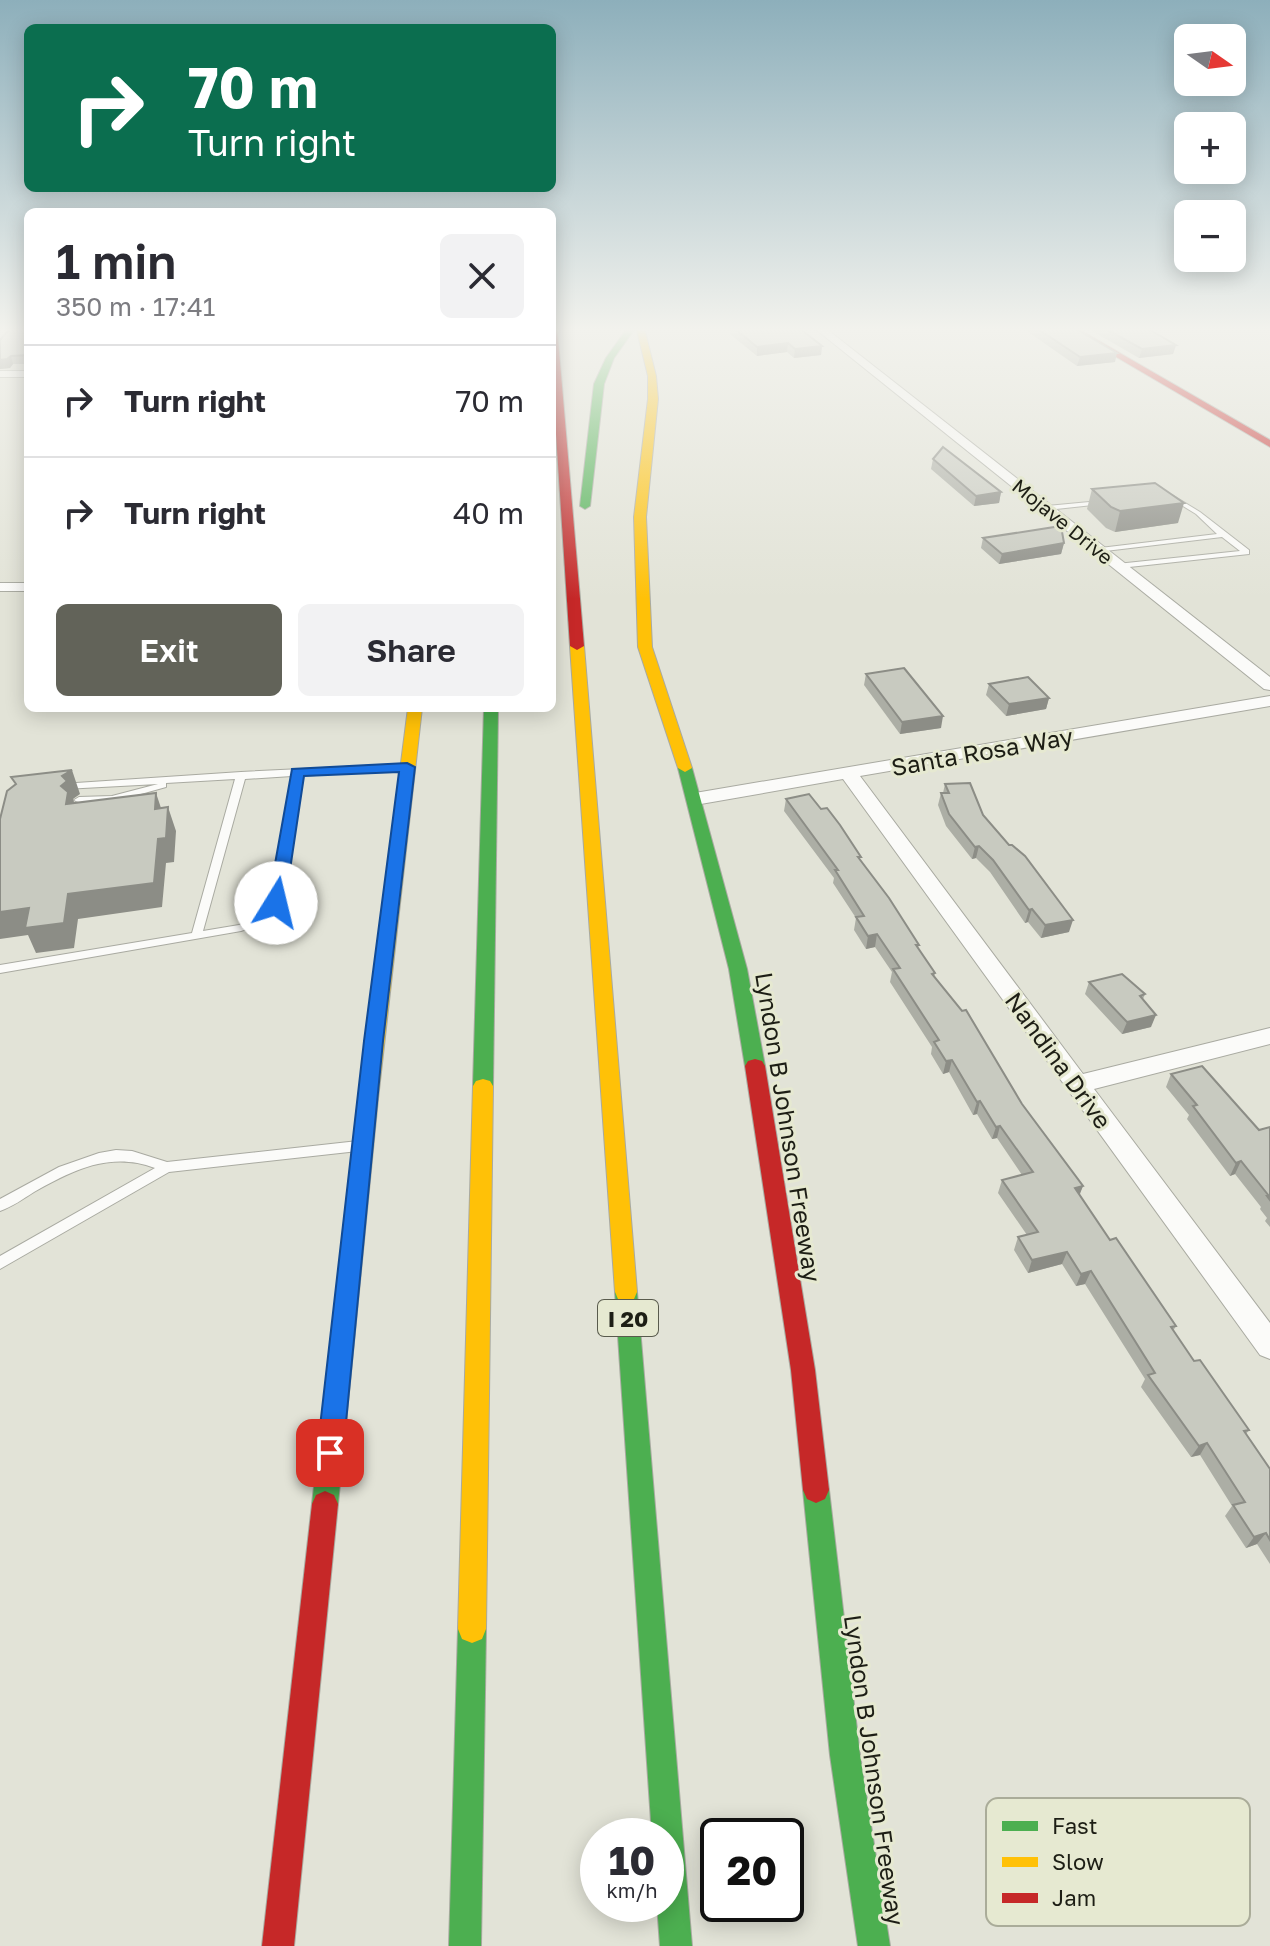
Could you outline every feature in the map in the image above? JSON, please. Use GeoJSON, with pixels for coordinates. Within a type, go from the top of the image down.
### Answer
{"type":"FeatureCollection","features":[{"type":"Feature","properties":{"kind":"main road","name":"I 20"},"geometry":{"type":"LineString","coordinates":[[560,418],[676,1946]]}},
{"type":"Feature","properties":{"kind":"main road"},"geometry":{"type":"LineString","coordinates":[[581,691],[585,509],[593,418]]}},
{"type":"Feature","properties":{"kind":"main road","name":"Lyndon B Johnson Freeway"},"geometry":{"type":"LineString","coordinates":[[651,418],[640,517],[645,647],[695,799],[738,969],[772,1157],[803,1370],[845,1755],[874,1946]]}},
{"type":"Feature","properties":{"kind":"main road"},"geometry":{"type":"LineString","coordinates":[[1225,418],[1270,444]]}},
{"type":"Feature","properties":{"kind":"main road"},"geometry":{"type":"LineString","coordinates":[[278,1946],[363,1145],[414,712]]}},
{"type":"Feature","properties":{"kind":"main road"},"geometry":{"type":"LineString","coordinates":[[465,1946],[491,712]]}},
{"type":"Feature","properties":{"kind":"street","name":"Mojave Drive"},"geometry":{"type":"LineString","coordinates":[[933,418],[1270,685]]}},
{"type":"Feature","properties":{"kind":"street"},"geometry":{"type":"LineString","coordinates":[[0,587],[24,587]]}},
{"type":"Feature","properties":{"kind":"street","name":"Santa Rosa Way"},"geometry":{"type":"LineString","coordinates":[[695,799],[1270,701]]}},
{"type":"Feature","properties":{"kind":"street","name":"Nandina Drive"},"geometry":{"type":"LineString","coordinates":[[849,774],[1270,1346]]}},
{"type":"Feature","properties":{"kind":"street"},"geometry":{"type":"LineString","coordinates":[[1077,1084],[1270,1036]]}},
{"type":"Feature","properties":{"kind":"lane"},"geometry":{"type":"LineString","coordinates":[[1120,566],[1246,552],[1198,513],[1171,496],[1158,497]]}},
{"type":"Feature","properties":{"kind":"lane"},"geometry":{"type":"LineString","coordinates":[[1047,508],[1104,502]]}},
{"type":"Feature","properties":{"kind":"lane"},"geometry":{"type":"LineString","coordinates":[[1100,550],[1223,535]]}},
{"type":"Feature","properties":{"kind":"lane"},"geometry":{"type":"LineString","coordinates":[[46,787],[407,767]]}},
{"type":"Feature","properties":{"kind":"lane"},"geometry":{"type":"LineString","coordinates":[[0,969],[241,928],[265,919],[276,903],[297,772]]}},
{"type":"Feature","properties":{"kind":"lane"},"geometry":{"type":"LineString","coordinates":[[196,936],[241,775]]}},
{"type":"Feature","properties":{"kind":"lane"},"geometry":{"type":"LineString","coordinates":[[79,805],[187,778]]}},
{"type":"Feature","properties":{"kind":"lane"},"geometry":{"type":"LineString","coordinates":[[0,1263],[167,1167],[363,1145]]}},
{"type":"Feature","properties":{"kind":"lane"},"geometry":{"type":"LineString","coordinates":[[0,1206],[30,1188],[100,1157],[130,1155],[167,1167]]}},
{"type":"Feature","properties":{"kind":"building"},"geometry":{"type":"Polygon","coordinates":[[[943,447],[1001,492],[976,496],[933,459],[943,447]]]}},
{"type":"Feature","properties":{"kind":"building"},"geometry":{"type":"Polygon","coordinates":[[[1155,483],[1184,503],[1120,511],[1111,507],[1092,489],[1155,483]]]}},
{"type":"Feature","properties":{"kind":"building"},"geometry":{"type":"Polygon","coordinates":[[[1061,526],[1064,543],[1002,554],[983,538],[1061,526]]]}},
{"type":"Feature","properties":{"kind":"building"},"geometry":{"type":"Polygon","coordinates":[[[904,668],[943,716],[902,722],[866,674],[904,668]]]}},
{"type":"Feature","properties":{"kind":"building"},"geometry":{"type":"Polygon","coordinates":[[[1028,677],[1049,698],[1009,704],[989,684],[1028,677]]]}},
{"type":"Feature","properties":{"kind":"building"},"geometry":{"type":"Polygon","coordinates":[[[72,770],[62,776],[67,781],[61,786],[68,792],[66,804],[156,793],[155,809],[168,807],[166,838],[158,839],[154,883],[68,894],[64,923],[25,928],[29,908],[0,912],[0,819],[7,791],[16,784],[11,777],[72,770]]]}},
{"type":"Feature","properties":{"kind":"building"},"geometry":{"type":"Polygon","coordinates":[[[970,783],[983,815],[1009,845],[1025,856],[1073,920],[1045,925],[1032,909],[1029,910],[993,860],[979,846],[975,847],[949,814],[941,793],[949,793],[945,784],[970,783]]]}},
{"type":"Feature","properties":{"kind":"building"},"geometry":{"type":"Polygon","coordinates":[[[809,794],[821,809],[827,808],[840,825],[861,857],[858,857],[919,945],[916,945],[935,973],[932,974],[962,1011],[966,1010],[1022,1104],[1083,1186],[1075,1188],[1110,1240],[1116,1238],[1176,1326],[1171,1327],[1194,1361],[1200,1360],[1249,1430],[1244,1431],[1270,1469],[1270,1540],[1266,1533],[1254,1537],[1233,1505],[1245,1502],[1207,1443],[1199,1446],[1148,1375],[1155,1373],[1091,1271],[1081,1274],[1067,1252],[1032,1260],[1018,1237],[1038,1232],[1002,1180],[1033,1172],[1000,1126],[996,1127],[980,1101],[977,1102],[952,1060],[946,1061],[934,1042],[939,1040],[893,969],[900,968],[877,934],[868,936],[856,917],[864,916],[835,870],[838,870],[786,799],[809,794]]]}},
{"type":"Feature","properties":{"kind":"building"},"geometry":{"type":"Polygon","coordinates":[[[1122,974],[1145,994],[1140,996],[1156,1015],[1127,1022],[1089,982],[1122,974]]]}},
{"type":"Feature","properties":{"kind":"building"},"geometry":{"type":"Polygon","coordinates":[[[1202,1066],[1259,1130],[1270,1127],[1270,1200],[1241,1161],[1236,1163],[1193,1106],[1197,1105],[1171,1074],[1202,1066]]]}},
{"type":"Feature","properties":{"kind":"traffic: fast"},"geometry":{"type":"LineString","coordinates":[[585,506],[595,418]]}},
{"type":"Feature","properties":{"kind":"traffic: fast"},"geometry":{"type":"LineString","coordinates":[[483,1086],[491,712]]}},
{"type":"Feature","properties":{"kind":"traffic: fast"},"geometry":{"type":"LineString","coordinates":[[685,768],[738,969],[755,1066]]}},
{"type":"Feature","properties":{"kind":"traffic: fast"},"geometry":{"type":"LineString","coordinates":[[325,1504],[368,1099]]}},
{"type":"Feature","properties":{"kind":"traffic: fast"},"geometry":{"type":"LineString","coordinates":[[626,1292],[676,1946]]}},
{"type":"Feature","properties":{"kind":"traffic: fast"},"geometry":{"type":"LineString","coordinates":[[816,1490],[845,1755],[874,1946]]}},
{"type":"Feature","properties":{"kind":"traffic: fast"},"geometry":{"type":"LineString","coordinates":[[465,1946],[472,1629]]}},
{"type":"Feature","properties":{"kind":"traffic: slow"},"geometry":{"type":"LineString","coordinates":[[651,418],[640,517],[645,647],[685,768]]}},
{"type":"Feature","properties":{"kind":"traffic: slow"},"geometry":{"type":"LineString","coordinates":[[577,646],[626,1292]]}},
{"type":"Feature","properties":{"kind":"traffic: slow"},"geometry":{"type":"LineString","coordinates":[[368,1099],[415,712]]}},
{"type":"Feature","properties":{"kind":"traffic: slow"},"geometry":{"type":"LineString","coordinates":[[472,1629],[483,1086]]}},
{"type":"Feature","properties":{"kind":"traffic: jam"},"geometry":{"type":"LineString","coordinates":[[560,418],[577,646]]}},
{"type":"Feature","properties":{"kind":"traffic: jam"},"geometry":{"type":"LineString","coordinates":[[1225,418],[1270,444]]}},
{"type":"Feature","properties":{"kind":"traffic: jam"},"geometry":{"type":"LineString","coordinates":[[755,1066],[803,1370],[816,1490]]}},
{"type":"Feature","properties":{"kind":"traffic: jam"},"geometry":{"type":"LineString","coordinates":[[278,1946],[325,1504]]}},
{"type":"Feature","properties":{"kind":"route"},"geometry":{"type":"LineString","coordinates":[[276,903],[297,772],[407,767],[330,1453]]}}]}
